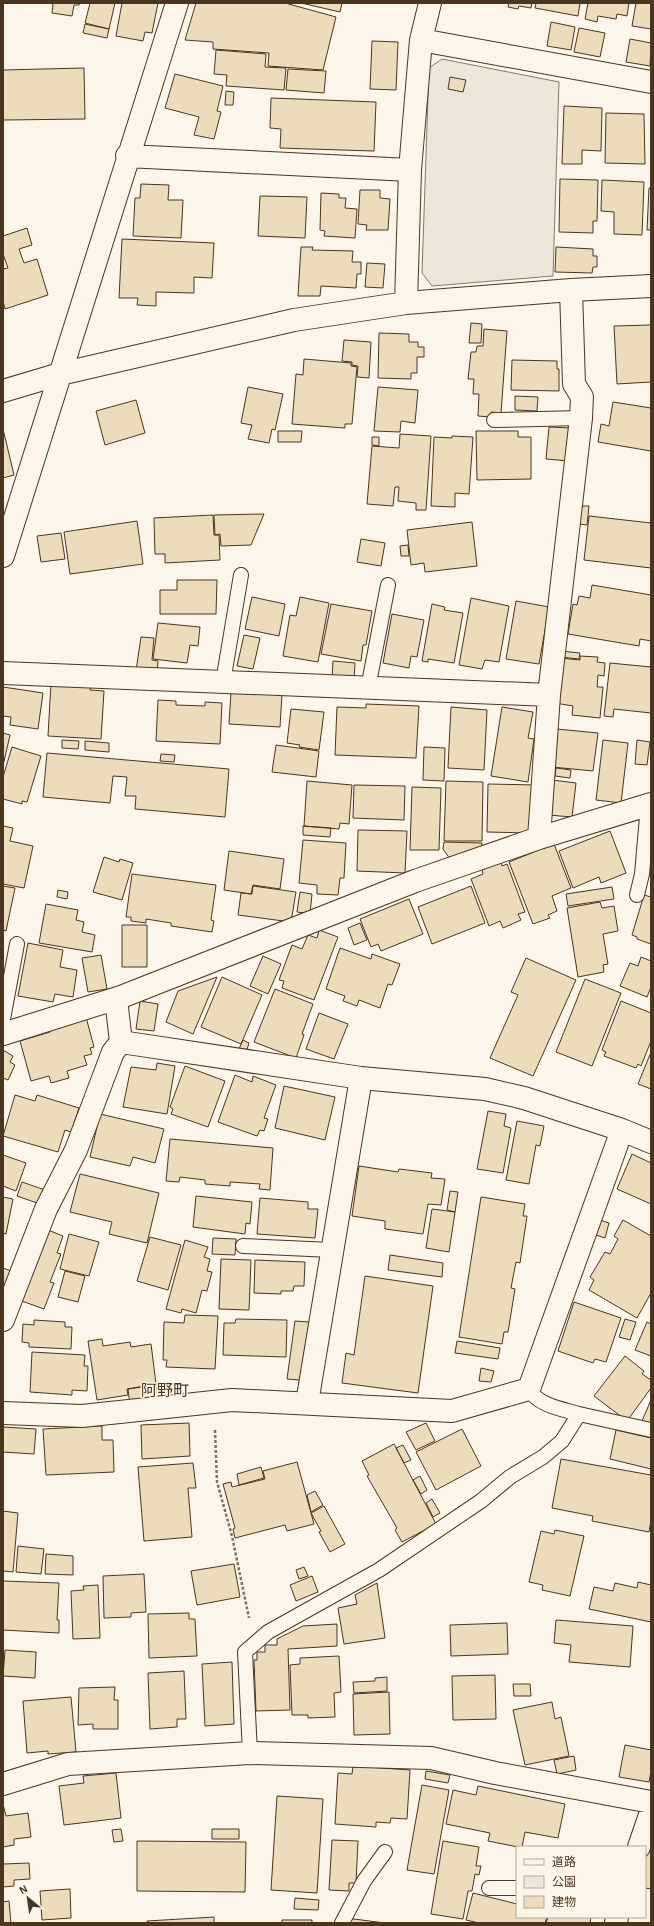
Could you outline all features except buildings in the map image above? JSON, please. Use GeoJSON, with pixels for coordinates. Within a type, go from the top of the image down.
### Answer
{"type":"FeatureCollection","features":[{"type":"Feature","properties":{"kind":"street"},"geometry":{"type":"LineString","coordinates":[[3,556],[127,156],[177,3]]}},
{"type":"Feature","properties":{"kind":"street"},"geometry":{"type":"LineString","coordinates":[[406,303],[410,170],[421,40],[430,3]]}},
{"type":"Feature","properties":{"kind":"street"},"geometry":{"type":"LineString","coordinates":[[421,40],[651,82]]}},
{"type":"Feature","properties":{"kind":"street"},"geometry":{"type":"LineString","coordinates":[[127,156],[410,170]]}},
{"type":"Feature","properties":{"kind":"street"},"geometry":{"type":"LineString","coordinates":[[3,391],[60,374],[294,320],[406,303],[571,290],[651,286]]}},
{"type":"Feature","properties":{"kind":"street"},"geometry":{"type":"LineString","coordinates":[[539,838],[549,695],[581,418],[582,397],[574,384],[571,290]]}},
{"type":"Feature","properties":{"kind":"street"},"geometry":{"type":"LineString","coordinates":[[3,673],[549,695]]}},
{"type":"Feature","properties":{"kind":"street"},"geometry":{"type":"LineString","coordinates":[[3,1034],[116,999],[415,881],[539,838],[649,805]]}},
{"type":"Feature","properties":{"kind":"street"},"geometry":{"type":"LineString","coordinates":[[3,1320],[46,1209],[76,1150],[113,1052],[121,1042],[116,999]]}},
{"type":"Feature","properties":{"kind":"street"},"geometry":{"type":"LineString","coordinates":[[121,1042],[361,1078],[485,1089],[524,1098],[622,1130],[651,1142]]}},
{"type":"Feature","properties":{"kind":"street"},"geometry":{"type":"LineString","coordinates":[[307,1403],[361,1078]]}},
{"type":"Feature","properties":{"kind":"street"},"geometry":{"type":"LineString","coordinates":[[3,1413],[82,1416],[232,1400],[452,1411],[529,1389],[622,1130]]}},
{"type":"Feature","properties":{"kind":"street"},"geometry":{"type":"LineString","coordinates":[[3,1784],[68,1764],[250,1753],[431,1758],[494,1773],[651,1802]]}},
{"type":"Feature","properties":{"kind":"street"},"geometry":{"type":"LineString","coordinates":[[639,1846],[651,1812]]}},
{"type":"Feature","properties":{"kind":"lane"},"geometry":{"type":"LineString","coordinates":[[494,420],[581,418]]}},
{"type":"Feature","properties":{"kind":"lane"},"geometry":{"type":"LineString","coordinates":[[223,682],[241,575]]}},
{"type":"Feature","properties":{"kind":"lane"},"geometry":{"type":"LineString","coordinates":[[368,688],[388,585]]}},
{"type":"Feature","properties":{"kind":"lane"},"geometry":{"type":"LineString","coordinates":[[638,895],[642,874],[649,805]]}},
{"type":"Feature","properties":{"kind":"lane"},"geometry":{"type":"LineString","coordinates":[[3,1019],[18,944]]}},
{"type":"Feature","properties":{"kind":"lane"},"geometry":{"type":"LineString","coordinates":[[243,1246],[332,1250]]}},
{"type":"Feature","properties":{"kind":"lane"},"geometry":{"type":"LineString","coordinates":[[529,1389],[533,1396],[552,1406],[579,1414],[651,1430]]}},
{"type":"Feature","properties":{"kind":"lane"},"geometry":{"type":"LineString","coordinates":[[250,1753],[245,1652],[268,1632],[379,1570],[481,1501],[510,1477],[543,1457],[562,1441],[579,1414]]}},
{"type":"Feature","properties":{"kind":"lane"},"geometry":{"type":"LineString","coordinates":[[342,1923],[364,1881],[385,1852]]}},
{"type":"Feature","properties":{"kind":"lane"},"geometry":{"type":"LineString","coordinates":[[489,1888],[516,1888]]}},
{"type":"Feature","properties":{"kind":"path"},"geometry":{"type":"LineString","coordinates":[[215,1402],[217,1482],[232,1536],[254,1644]]}},
{"type":"Feature","properties":{"kind":"green space"},"geometry":{"type":"Polygon","coordinates":[[[442,59],[559,82],[553,276],[432,286],[422,273],[429,68],[442,59]]]}},
{"type":"Feature","properties":{"kind":"district","name":"阿野町"},"geometry":{"type":"Point","coordinates":[165,1391]}}]}
